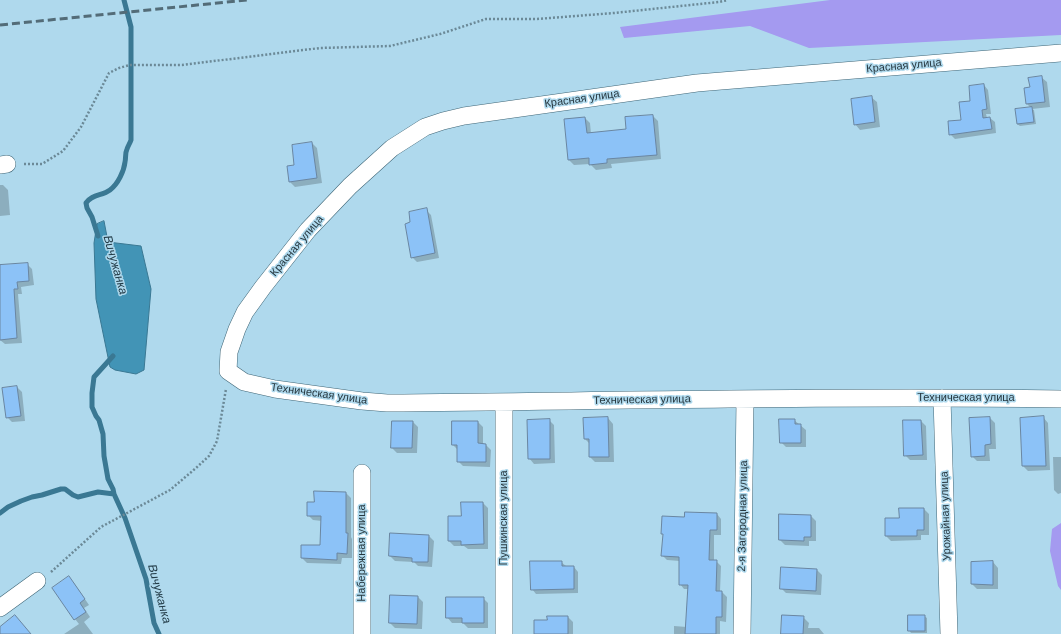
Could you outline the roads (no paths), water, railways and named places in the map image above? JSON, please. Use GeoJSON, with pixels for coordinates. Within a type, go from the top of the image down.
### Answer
{"type":"FeatureCollection","features":[{"type":"Feature","properties":{"kind":"street","name":"Красная улица"},"geometry":{"type":"LineString","coordinates":[[228,371],[229,352],[245,312],[308,230],[350,186],[392,148],[425,127],[464,116],[696,82],[1061,53]]}},
{"type":"Feature","properties":{"kind":"street","name":"Техническая улица"},"geometry":{"type":"LineString","coordinates":[[228,371],[244,382],[276,389],[387,403],[745,399],[1061,399]]}},
{"type":"Feature","properties":{"kind":"street","name":"Урожайная улица"},"geometry":{"type":"LineString","coordinates":[[942,398],[949,634]]}},
{"type":"Feature","properties":{"kind":"street","name":"2-я Загородная улица"},"geometry":{"type":"LineString","coordinates":[[742,634],[745,399]]}},
{"type":"Feature","properties":{"kind":"street","name":"Пушкинская улица"},"geometry":{"type":"LineString","coordinates":[[504,402],[504,634]]}},
{"type":"Feature","properties":{"kind":"street","name":"Набережная улица"},"geometry":{"type":"LineString","coordinates":[[362,473],[362,634]]}},
{"type":"Feature","properties":{"kind":"street"},"geometry":{"type":"LineString","coordinates":[[0,608],[37,581]]}},
{"type":"Feature","properties":{"kind":"water"},"geometry":{"type":"Polygon","coordinates":[[[104,221],[108,242],[141,246],[151,289],[144,370],[136,374],[115,370],[110,367],[96,299],[94,243],[97,224],[104,221]]]}},
{"type":"Feature","properties":{"kind":"waterway","name":"Вичужанка"},"geometry":{"type":"LineString","coordinates":[[98,236],[86,203],[91,198],[110,190],[116,184],[123,169],[126,151],[131,140],[131,27],[124,0]]}},
{"type":"Feature","properties":{"kind":"waterway","name":"Вичужанка"},"geometry":{"type":"LineString","coordinates":[[113,356],[94,377],[92,407],[99,420],[103,434],[104,456],[108,479],[125,518],[146,579],[154,623],[159,634]]}},
{"type":"Feature","properties":{"kind":"waterway"},"geometry":{"type":"LineString","coordinates":[[0,513],[8,507],[21,501],[61,489],[65,489],[78,497],[98,492],[114,494]]}},
{"type":"Feature","properties":{"kind":"railway"},"geometry":{"type":"LineString","coordinates":[[0,25],[247,0]]}}]}
